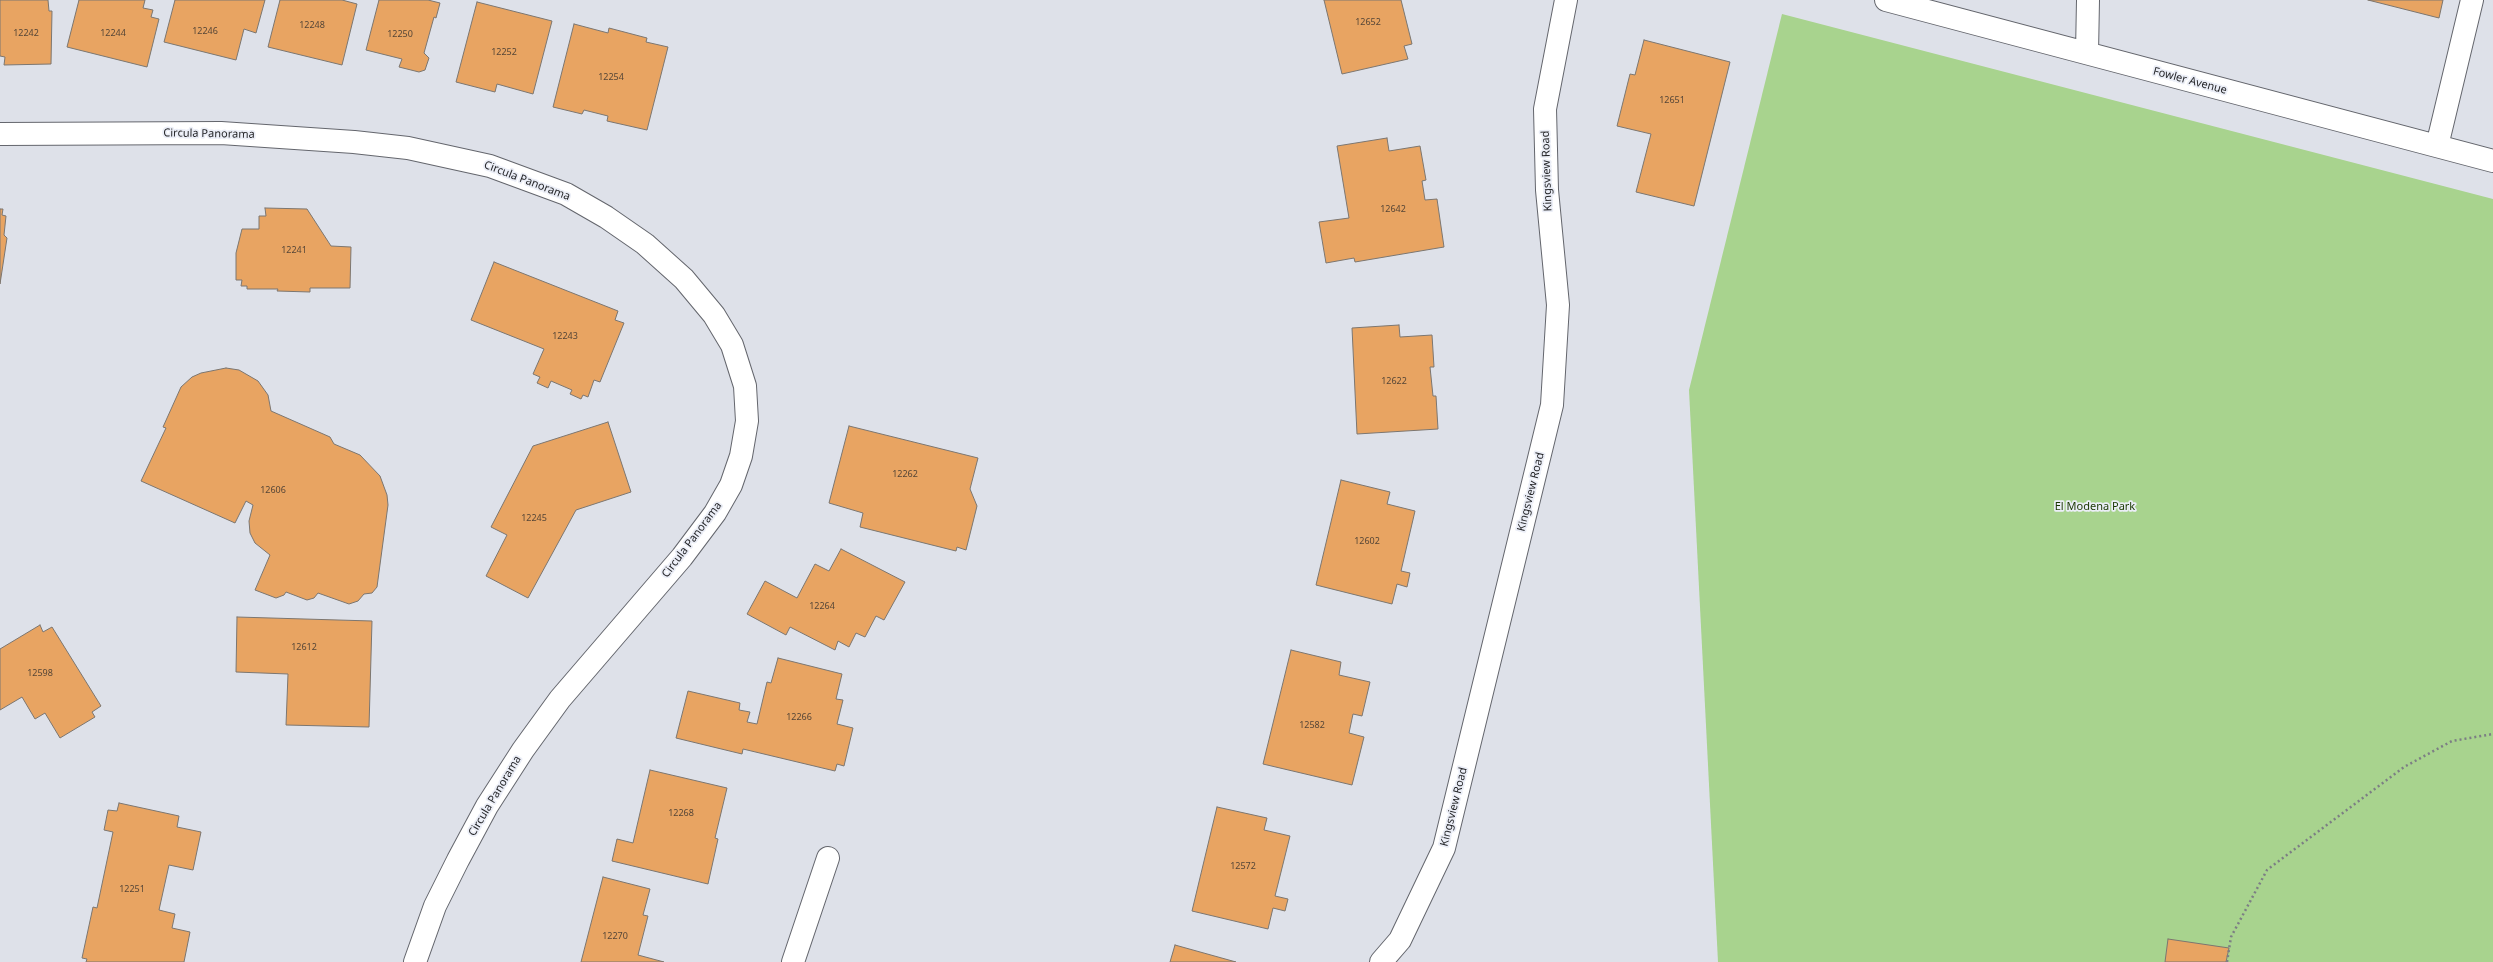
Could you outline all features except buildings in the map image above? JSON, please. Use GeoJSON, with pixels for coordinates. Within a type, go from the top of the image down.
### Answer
{"type":"FeatureCollection","features":[{"type":"Feature","properties":{"kind":"street","name":"Kingsview Road"},"geometry":{"type":"LineString","coordinates":[[1381,962],[1400,940],[1444,848],[1552,405],[1558,305],[1547,190],[1545,109],[1566,0]]}},
{"type":"Feature","properties":{"kind":"street","name":"Fowler Avenue"},"geometry":{"type":"LineString","coordinates":[[1886,0],[2493,161]]}},
{"type":"Feature","properties":{"kind":"street"},"geometry":{"type":"LineString","coordinates":[[2086,53],[2088,0]]}},
{"type":"Feature","properties":{"kind":"street"},"geometry":{"type":"LineString","coordinates":[[2437,146],[2472,0]]}},
{"type":"Feature","properties":{"kind":"street","name":"Circula Panorama"},"geometry":{"type":"LineString","coordinates":[[0,134],[221,133],[354,142],[408,148],[490,166],[566,194],[606,217],[645,244],[684,279],[714,315],[732,345],[745,386],[746,421],[741,456],[731,485],[715,513],[682,557],[560,699],[523,750],[487,806],[458,860],[435,906],[415,962]]}},
{"type":"Feature","properties":{"kind":"street"},"geometry":{"type":"LineString","coordinates":[[793,962],[828,858]]}},
{"type":"Feature","properties":{"kind":"path"},"geometry":{"type":"LineString","coordinates":[[2227,962],[2231,937],[2267,870],[2404,766],[2452,742],[2493,734]]}},
{"type":"Feature","properties":{"kind":"green space","name":"El Modena Park"},"geometry":{"type":"Polygon","coordinates":[[[1782,14],[2493,199],[2493,962],[1718,962],[1689,390],[1782,14]]]}}]}
